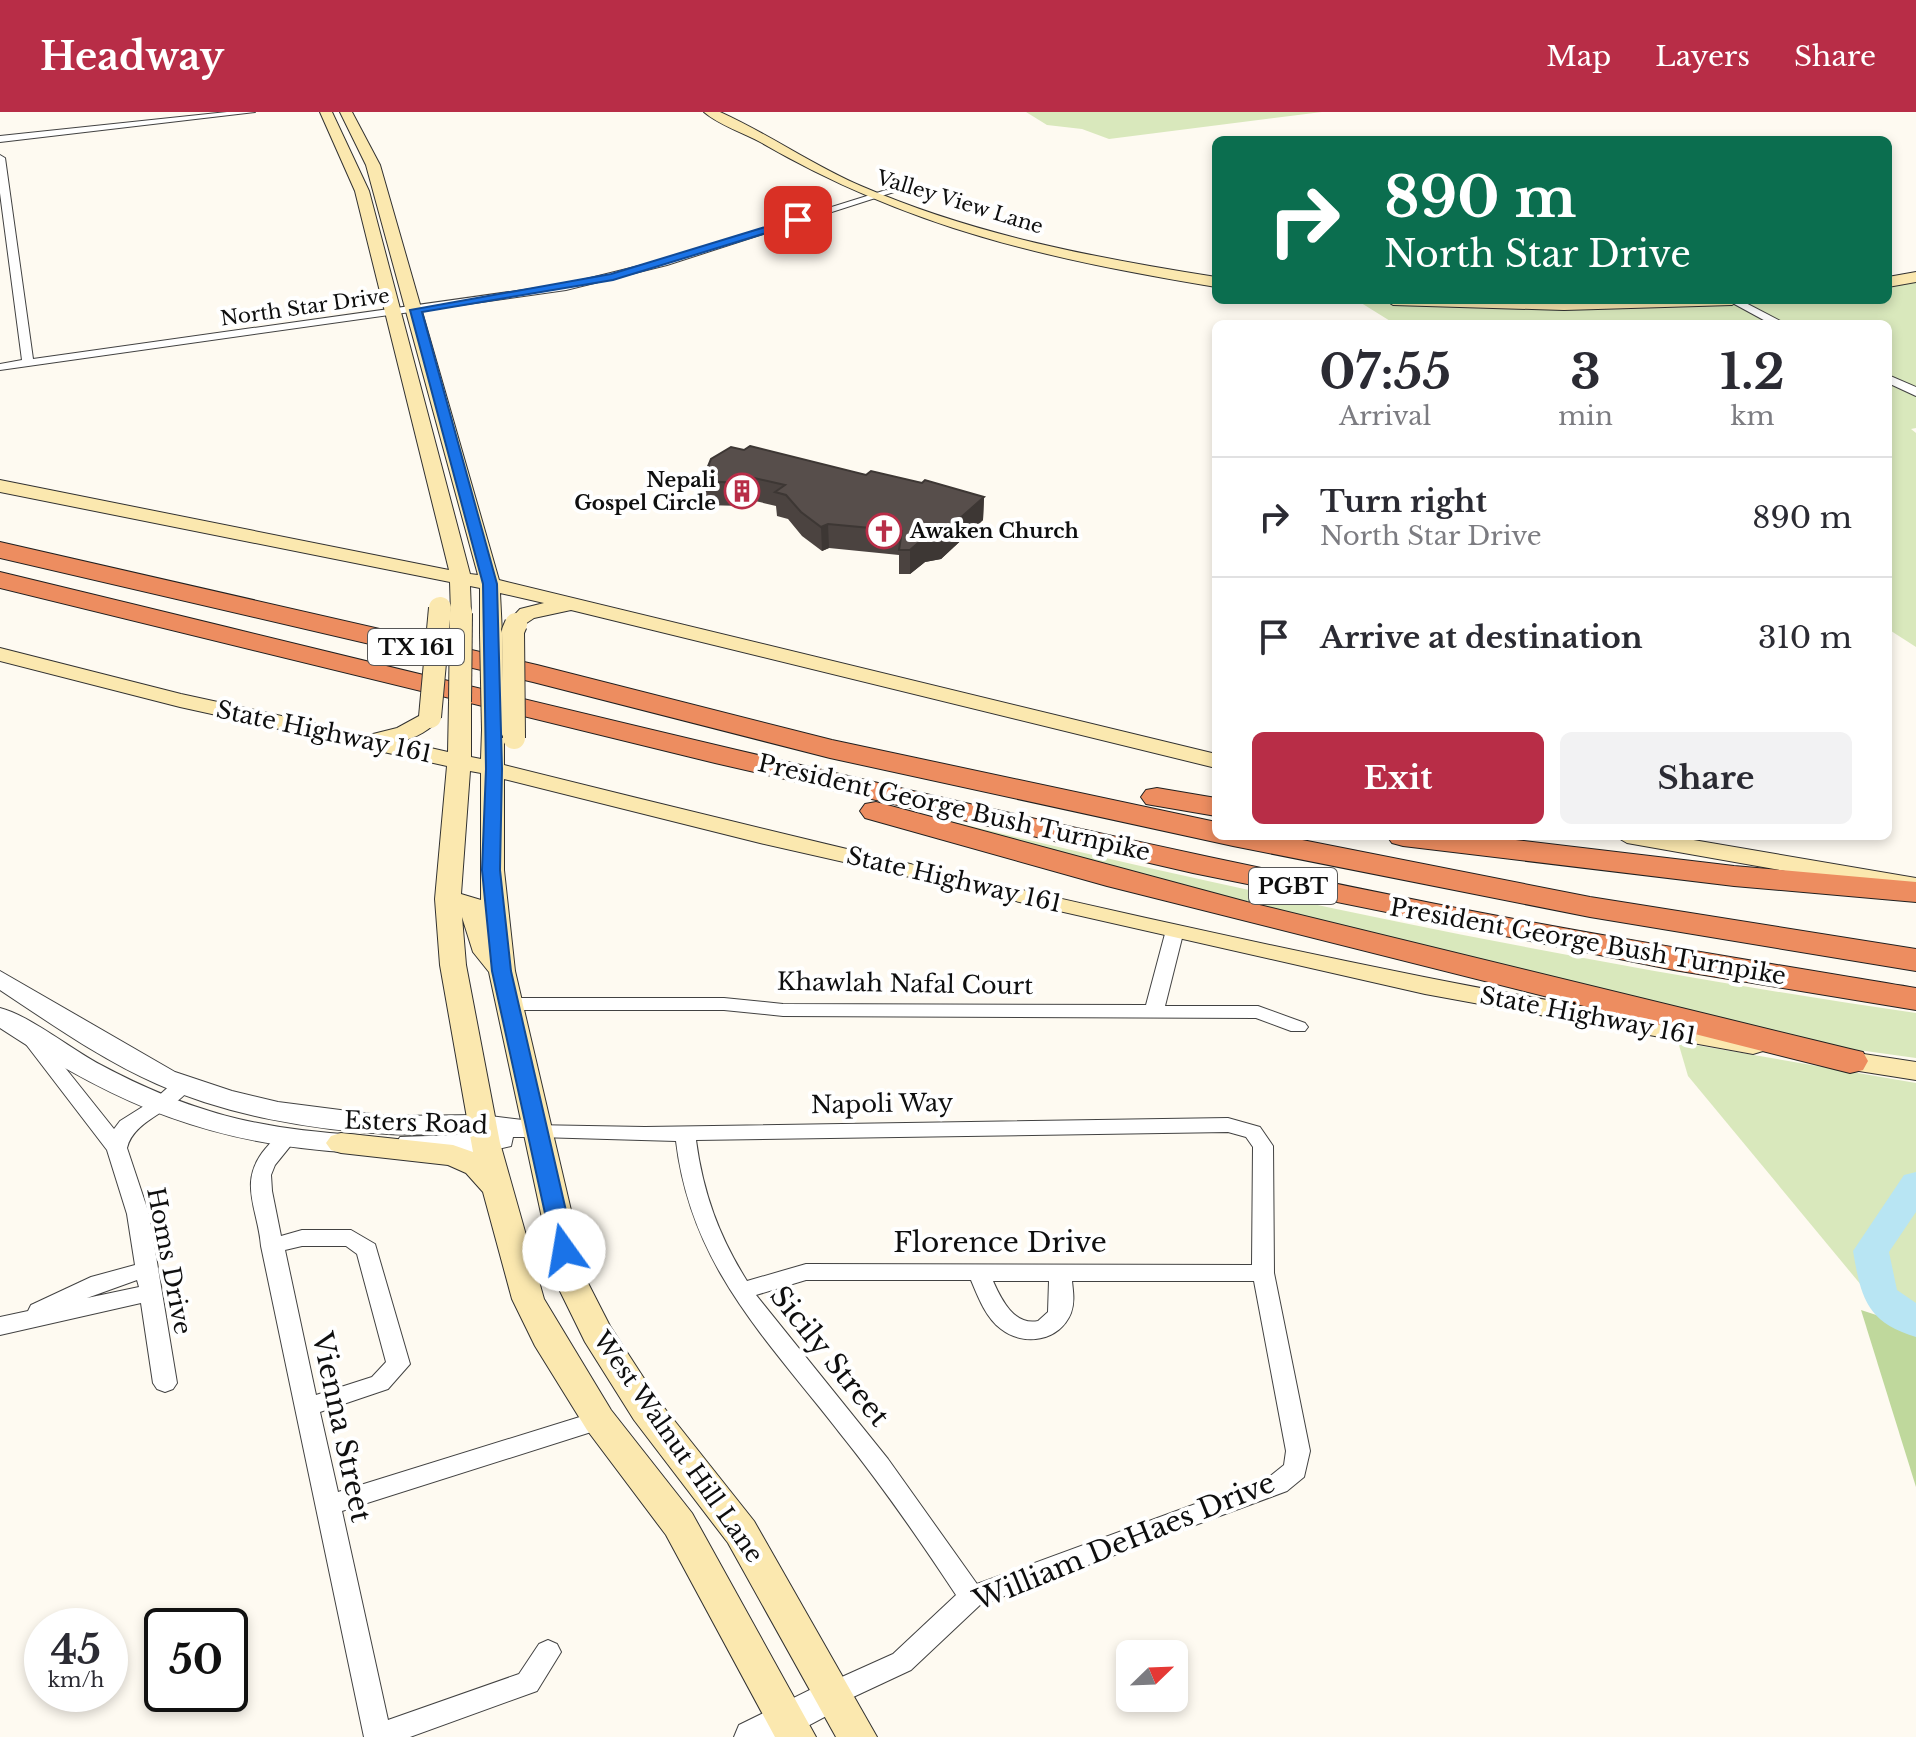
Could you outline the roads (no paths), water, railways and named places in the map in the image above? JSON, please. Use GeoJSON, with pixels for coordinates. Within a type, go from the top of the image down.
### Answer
{"type":"FeatureCollection","features":[{"type":"Feature","properties":{"kind":"highway","name":"President George Bush Turnpike"},"geometry":{"type":"LineString","coordinates":[[0,550],[537,674],[830,749],[1212,831]]}},
{"type":"Feature","properties":{"kind":"highway","name":"President George Bush Turnpike"},"geometry":{"type":"LineString","coordinates":[[0,580],[1284,885],[1589,945],[1916,999]]}},
{"type":"Feature","properties":{"kind":"highway"},"geometry":{"type":"LineString","coordinates":[[676,742],[763,781],[1102,876],[1850,1061]]}},
{"type":"Feature","properties":{"kind":"highway"},"geometry":{"type":"LineString","coordinates":[[830,749],[985,768],[1212,806]]}},
{"type":"Feature","properties":{"kind":"highway","name":"President George Bush Turnpike"},"geometry":{"type":"LineString","coordinates":[[1253,840],[1561,902],[1916,960]]}},
{"type":"Feature","properties":{"kind":"highway"},"geometry":{"type":"LineString","coordinates":[[1436,840],[1734,876],[1916,892]]}},
{"type":"Feature","properties":{"kind":"main road","name":"West Walnut Hill Lane"},"geometry":{"type":"LineString","coordinates":[[326,112],[361,188],[460,578],[450,610],[460,724],[448,899],[453,965],[496,1187],[528,1299],[552,1346],[599,1420],[679,1524],[720,1593],[778,1731]]}},
{"type":"Feature","properties":{"kind":"main road","name":"West Walnut Hill Lane"},"geometry":{"type":"LineString","coordinates":[[346,112],[373,165],[416,310],[490,584],[503,734],[494,769],[491,809],[491,870],[502,971],[572,1283],[597,1333],[646,1410],[741,1532],[857,1737]]}},
{"type":"Feature","properties":{"kind":"main road","name":"Valley View Lane"},"geometry":{"type":"LineString","coordinates":[[710,112],[943,222],[1119,266],[1212,281]]}},
{"type":"Feature","properties":{"kind":"main road","name":"Valley View Lane"},"geometry":{"type":"LineString","coordinates":[[732,112],[882,195],[1049,241],[1212,271]]}},
{"type":"Feature","properties":{"kind":"main road"},"geometry":{"type":"LineString","coordinates":[[361,188],[379,187]]}},
{"type":"Feature","properties":{"kind":"main road"},"geometry":{"type":"LineString","coordinates":[[374,240],[394,238]]}},
{"type":"Feature","properties":{"kind":"main road"},"geometry":{"type":"LineString","coordinates":[[1892,270],[1916,266]]}},
{"type":"Feature","properties":{"kind":"main road"},"geometry":{"type":"LineString","coordinates":[[1892,281],[1916,277]]}},
{"type":"Feature","properties":{"kind":"main road"},"geometry":{"type":"LineString","coordinates":[[1530,304],[1598,304]]}},
{"type":"Feature","properties":{"kind":"main road"},"geometry":{"type":"LineString","coordinates":[[437,478],[460,475]]}},
{"type":"Feature","properties":{"kind":"main road"},"geometry":{"type":"LineString","coordinates":[[0,486],[490,584],[1212,760]]}},
{"type":"Feature","properties":{"kind":"main road"},"geometry":{"type":"LineString","coordinates":[[385,565],[430,561],[445,553],[453,543]]}},
{"type":"Feature","properties":{"kind":"main road"},"geometry":{"type":"LineString","coordinates":[[362,740],[404,734],[430,717],[450,610],[439,590],[414,571]]}},
{"type":"Feature","properties":{"kind":"main road"},"geometry":{"type":"LineString","coordinates":[[540,781],[522,767],[503,734],[513,631],[516,624],[535,610],[577,604]]}},
{"type":"Feature","properties":{"kind":"main road","name":"State Highway 161"},"geometry":{"type":"LineString","coordinates":[[0,654],[180,700],[494,769],[774,840],[1425,986],[1677,1034],[1916,1071]]}},
{"type":"Feature","properties":{"kind":"main road"},"geometry":{"type":"LineString","coordinates":[[491,809],[505,798],[528,790],[565,787]]}},
{"type":"Feature","properties":{"kind":"main road"},"geometry":{"type":"LineString","coordinates":[[1650,840],[1916,886]]}},
{"type":"Feature","properties":{"kind":"main road"},"geometry":{"type":"LineString","coordinates":[[448,899],[471,903],[486,952],[502,971]]}},
{"type":"Feature","properties":{"kind":"main road"},"geometry":{"type":"LineString","coordinates":[[341,1143],[453,1155],[477,1166],[496,1187]]}},
{"type":"Feature","properties":{"kind":"street"},"geometry":{"type":"LineString","coordinates":[[0,139],[251,112]]}},
{"type":"Feature","properties":{"kind":"street"},"geometry":{"type":"LineString","coordinates":[[0,158],[28,363]]}},
{"type":"Feature","properties":{"kind":"street","name":"North Star Drive"},"geometry":{"type":"LineString","coordinates":[[0,367],[392,314],[613,277],[882,195]]}},
{"type":"Feature","properties":{"kind":"street"},"geometry":{"type":"LineString","coordinates":[[1740,304],[1772,320]]}},
{"type":"Feature","properties":{"kind":"street"},"geometry":{"type":"LineString","coordinates":[[1892,380],[1916,392]]}},
{"type":"Feature","properties":{"kind":"street"},"geometry":{"type":"LineString","coordinates":[[1154,1011],[1175,930]]}},
{"type":"Feature","properties":{"kind":"street","name":"Esters Road"},"geometry":{"type":"LineString","coordinates":[[0,979],[66,1022],[182,1086],[278,1111],[334,1120],[484,1134]]}},
{"type":"Feature","properties":{"kind":"street","name":"Khawlah Nafal Court"},"geometry":{"type":"LineString","coordinates":[[510,1004],[1258,1012],[1298,1027]]}},
{"type":"Feature","properties":{"kind":"street","name":"Esters Road"},"geometry":{"type":"LineString","coordinates":[[0,1016],[30,1037],[161,1105],[200,1120],[286,1139],[341,1143],[538,1130]]}},
{"type":"Feature","properties":{"kind":"street","name":"Homs Drive"},"geometry":{"type":"LineString","coordinates":[[30,1037],[117,1148],[138,1214],[165,1383]]}},
{"type":"Feature","properties":{"kind":"street"},"geometry":{"type":"LineString","coordinates":[[117,1148],[120,1131],[130,1121],[161,1105],[182,1086]]}},
{"type":"Feature","properties":{"kind":"street","name":"Napoli Way"},"geometry":{"type":"LineString","coordinates":[[538,1130],[685,1133],[1228,1125],[1253,1132],[1263,1146],[1263,1273]]}},
{"type":"Feature","properties":{"kind":"street","name":"Sicily Street"},"geometry":{"type":"LineString","coordinates":[[685,1133],[687,1169],[707,1228],[741,1291],[780,1348],[840,1415],[915,1511],[971,1597]]}},
{"type":"Feature","properties":{"kind":"street","name":"Vienna Street"},"geometry":{"type":"LineString","coordinates":[[286,1139],[262,1165],[258,1176],[378,1736]]}},
{"type":"Feature","properties":{"kind":"street"},"geometry":{"type":"LineString","coordinates":[[272,1246],[302,1238],[351,1238],[367,1250],[398,1364],[380,1383],[307,1407]]}},
{"type":"Feature","properties":{"kind":"street","name":"Florence Drive"},"geometry":{"type":"LineString","coordinates":[[741,1291],[806,1272],[1263,1273]]}},
{"type":"Feature","properties":{"kind":"street"},"geometry":{"type":"LineString","coordinates":[[979,1272],[988,1302],[1019,1330],[1034,1332],[1050,1326],[1060,1311],[1060,1272]]}},
{"type":"Feature","properties":{"kind":"street","name":"William DeHaes Drive"},"geometry":{"type":"LineString","coordinates":[[778,1731],[834,1694],[902,1662],[971,1597],[1278,1484],[1295,1470],[1298,1451],[1263,1273]]}},
{"type":"Feature","properties":{"kind":"street"},"geometry":{"type":"LineString","coordinates":[[11,1323],[78,1311],[150,1280]]}},
{"type":"Feature","properties":{"kind":"street"},"geometry":{"type":"LineString","coordinates":[[328,1505],[599,1420]]}},
{"type":"Feature","properties":{"kind":"street"},"geometry":{"type":"LineString","coordinates":[[378,1736],[528,1683],[548,1652]]}},
{"type":"Feature","properties":{"kind":"waterway"},"geometry":{"type":"LineString","coordinates":[[1916,1184],[1871,1251],[1880,1297],[1916,1323]]}},
{"type":"Feature","properties":{"kind":"place","name":"Nepali Gospel Circle"},"geometry":{"type":"Point","coordinates":[742,491]}},
{"type":"Feature","properties":{"kind":"place","name":"Awaken Church"},"geometry":{"type":"Point","coordinates":[884,531]}}]}
